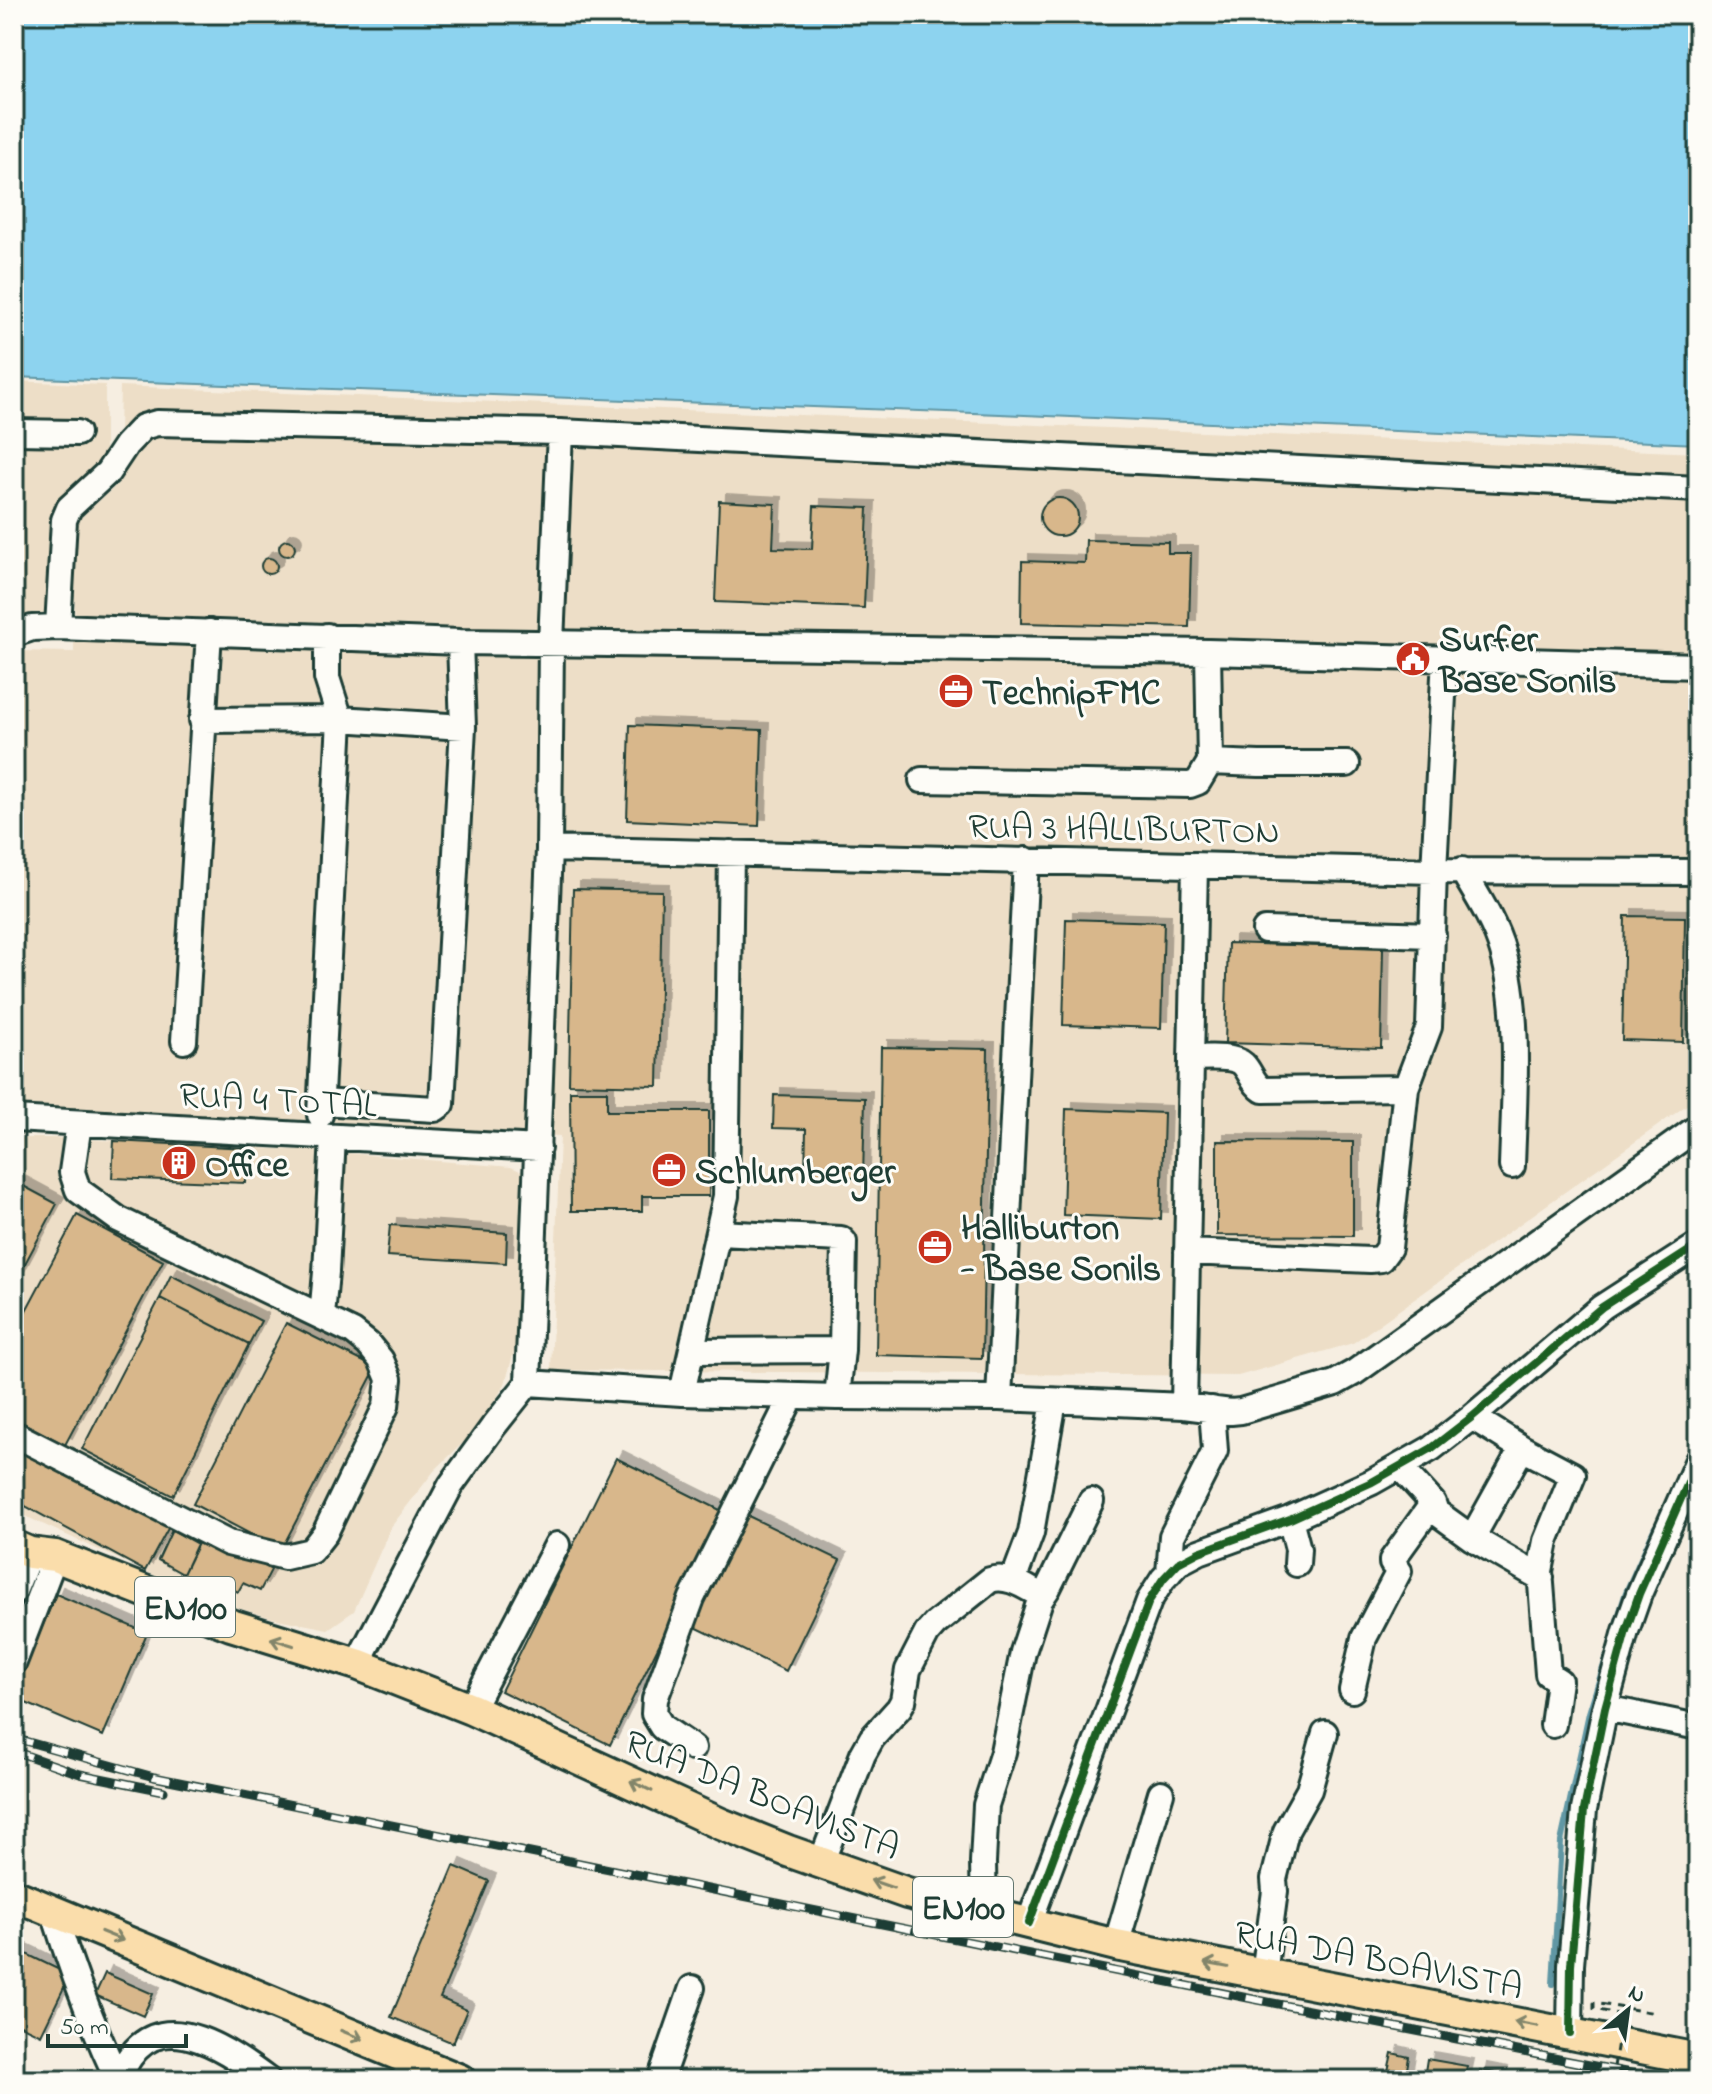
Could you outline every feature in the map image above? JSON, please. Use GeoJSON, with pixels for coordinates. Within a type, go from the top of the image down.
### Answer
{"type":"FeatureCollection","features":[{"type":"Feature","properties":{"kind":"main road","name":"RUA DA BOAVISTA"},"geometry":{"type":"LineString","coordinates":[[33,1552],[231,1625],[357,1664],[471,1709],[721,1824],[907,1893],[1116,1945],[1698,2059]]}},
{"type":"Feature","properties":{"kind":"main road"},"geometry":{"type":"LineString","coordinates":[[14,1895],[403,2074],[460,2080]]}},
{"type":"Feature","properties":{"kind":"street"},"geometry":{"type":"LineString","coordinates":[[58,627],[64,520],[69,508],[108,472],[143,427],[157,423],[560,432],[1698,489]]}},
{"type":"Feature","properties":{"kind":"street"},"geometry":{"type":"LineString","coordinates":[[14,432],[77,433]]}},
{"type":"Feature","properties":{"kind":"street"},"geometry":{"type":"LineString","coordinates":[[357,1664],[451,1485],[528,1383],[549,849],[551,643],[560,432]]}},
{"type":"Feature","properties":{"kind":"street"},"geometry":{"type":"LineString","coordinates":[[14,634],[32,628],[58,627],[460,642],[1208,652],[1698,666]]}},
{"type":"Feature","properties":{"kind":"street"},"geometry":{"type":"LineString","coordinates":[[184,1041],[209,632]]}},
{"type":"Feature","properties":{"kind":"street"},"geometry":{"type":"LineString","coordinates":[[322,1316],[326,1272],[326,1136],[321,1102],[340,719],[327,678],[327,636]]}},
{"type":"Feature","properties":{"kind":"street"},"geometry":{"type":"LineString","coordinates":[[321,1102],[435,1109],[442,1104],[463,727],[460,642]]}},
{"type":"Feature","properties":{"kind":"street"},"geometry":{"type":"LineString","coordinates":[[922,780],[1190,785],[1198,782],[1210,762],[1208,652]]}},
{"type":"Feature","properties":{"kind":"street"},"geometry":{"type":"LineString","coordinates":[[1187,1252],[1370,1260],[1381,1259],[1389,1248],[1406,1088],[1429,1027],[1445,657]]}},
{"type":"Feature","properties":{"kind":"street"},"geometry":{"type":"LineString","coordinates":[[202,720],[340,719],[463,727]]}},
{"type":"Feature","properties":{"kind":"street"},"geometry":{"type":"LineString","coordinates":[[1210,762],[1347,764]]}},
{"type":"Feature","properties":{"kind":"street","name":"RUA 3 HALLIBURTON"},"geometry":{"type":"LineString","coordinates":[[549,849],[1434,871],[1698,872]]}},
{"type":"Feature","properties":{"kind":"street"},"geometry":{"type":"LineString","coordinates":[[682,1393],[726,1196],[731,853]]}},
{"type":"Feature","properties":{"kind":"street"},"geometry":{"type":"LineString","coordinates":[[999,1398],[1026,860]]}},
{"type":"Feature","properties":{"kind":"street"},"geometry":{"type":"LineString","coordinates":[[1184,1406],[1195,865]]}},
{"type":"Feature","properties":{"kind":"street"},"geometry":{"type":"LineString","coordinates":[[1462,870],[1490,918],[1503,952],[1512,993],[1515,1071],[1512,1166]]}},
{"type":"Feature","properties":{"kind":"street"},"geometry":{"type":"LineString","coordinates":[[1265,930],[1433,935]]}},
{"type":"Feature","properties":{"kind":"street"},"geometry":{"type":"LineString","coordinates":[[1191,1058],[1236,1060],[1243,1064],[1256,1086],[1263,1090],[1406,1088]]}},
{"type":"Feature","properties":{"kind":"street","name":"RUA 4 TOTAL"},"geometry":{"type":"LineString","coordinates":[[14,1119],[538,1148]]}},
{"type":"Feature","properties":{"kind":"street"},"geometry":{"type":"LineString","coordinates":[[14,1434],[228,1543],[285,1557],[311,1551],[325,1533],[386,1406],[389,1379],[381,1360],[353,1332],[118,1219],[78,1190],[72,1172],[79,1123]]}},
{"type":"Feature","properties":{"kind":"street"},"geometry":{"type":"LineString","coordinates":[[528,1383],[682,1393],[999,1398],[1241,1411],[1335,1383],[1355,1372],[1698,1127]]}},
{"type":"Feature","properties":{"kind":"street"},"geometry":{"type":"LineString","coordinates":[[719,1233],[841,1239],[844,1242],[842,1350],[837,1397]]}},
{"type":"Feature","properties":{"kind":"street"},"geometry":{"type":"LineString","coordinates":[[1029,1923],[1149,1601],[1178,1563],[1199,1552],[1290,1519],[1372,1482],[1432,1448],[1602,1307],[1698,1245]]}},
{"type":"Feature","properties":{"kind":"street"},"geometry":{"type":"LineString","coordinates":[[692,1351],[842,1350]]}},
{"type":"Feature","properties":{"kind":"street"},"geometry":{"type":"LineString","coordinates":[[693,1748],[662,1727],[654,1714],[655,1699],[692,1598],[792,1396]]}},
{"type":"Feature","properties":{"kind":"street"},"geometry":{"type":"LineString","coordinates":[[1013,1581],[1031,1533],[1054,1401]]}},
{"type":"Feature","properties":{"kind":"street"},"geometry":{"type":"LineString","coordinates":[[1169,1573],[1172,1536],[1215,1451],[1212,1409]]}},
{"type":"Feature","properties":{"kind":"street"},"geometry":{"type":"LineString","coordinates":[[1472,1417],[1573,1475],[1546,1541],[1540,1571],[1548,1674],[1559,1681],[1553,1725]]}},
{"type":"Feature","properties":{"kind":"street"},"geometry":{"type":"LineString","coordinates":[[1472,1538],[1522,1448]]}},
{"type":"Feature","properties":{"kind":"street"},"geometry":{"type":"LineString","coordinates":[[1570,2033],[1571,1965],[1579,1855],[1584,1810],[1605,1708],[1639,1594],[1698,1460]]}},
{"type":"Feature","properties":{"kind":"street"},"geometry":{"type":"LineString","coordinates":[[1400,1467],[1433,1503],[1436,1512],[1472,1538],[1541,1578]]}},
{"type":"Feature","properties":{"kind":"street"},"geometry":{"type":"LineString","coordinates":[[984,1913],[986,1805],[1003,1752],[1023,1652],[1040,1600],[1091,1501]]}},
{"type":"Feature","properties":{"kind":"street"},"geometry":{"type":"LineString","coordinates":[[1352,1690],[1364,1638],[1399,1571],[1392,1560],[1433,1503]]}},
{"type":"Feature","properties":{"kind":"street"},"geometry":{"type":"LineString","coordinates":[[1290,1519],[1298,1549],[1297,1564]]}},
{"type":"Feature","properties":{"kind":"street"},"geometry":{"type":"LineString","coordinates":[[471,1709],[557,1545]]}},
{"type":"Feature","properties":{"kind":"street"},"geometry":{"type":"LineString","coordinates":[[14,1591],[33,1552]]}},
{"type":"Feature","properties":{"kind":"street"},"geometry":{"type":"LineString","coordinates":[[14,1662],[33,1552]]}},
{"type":"Feature","properties":{"kind":"street"},"geometry":{"type":"LineString","coordinates":[[821,1863],[863,1754],[872,1738],[903,1701],[908,1670],[927,1633],[996,1577],[1013,1581],[1038,1594],[1040,1600]]}},
{"type":"Feature","properties":{"kind":"street"},"geometry":{"type":"LineString","coordinates":[[1605,1708],[1698,1727]]}},
{"type":"Feature","properties":{"kind":"street"},"geometry":{"type":"LineString","coordinates":[[1264,1974],[1274,1879],[1286,1831],[1309,1790],[1325,1733]]}},
{"type":"Feature","properties":{"kind":"street"},"geometry":{"type":"LineString","coordinates":[[1116,1945],[1161,1793]]}},
{"type":"Feature","properties":{"kind":"street"},"geometry":{"type":"LineString","coordinates":[[54,1913],[90,2020],[118,2080]]}},
{"type":"Feature","properties":{"kind":"street"},"geometry":{"type":"LineString","coordinates":[[660,2080],[692,1988]]}},
{"type":"Feature","properties":{"kind":"street"},"geometry":{"type":"LineString","coordinates":[[118,2080],[130,2057],[146,2042],[168,2034],[191,2036],[232,2054],[268,2080]]}},
{"type":"Feature","properties":{"kind":"path"},"geometry":{"type":"LineString","coordinates":[[1612,2080],[1622,2015],[1594,2009],[1594,2003],[1656,2013]]}},
{"type":"Feature","properties":{"kind":"shaded area"},"geometry":{"type":"Polygon","coordinates":[[[14,381],[105,385],[105,463],[59,501],[55,621],[14,625],[14,381]]]}},
{"type":"Feature","properties":{"kind":"shaded area"},"geometry":{"type":"Polygon","coordinates":[[[120,386],[1698,453],[1698,1097],[1353,1343],[1238,1376],[551,1370],[560,1136],[14,1107],[14,651],[74,652],[76,522],[118,484],[120,386]]]}},
{"type":"Feature","properties":{"kind":"shaded area"},"geometry":{"type":"Polygon","coordinates":[[[14,1138],[333,1152],[511,1167],[527,1174],[520,1330],[505,1384],[478,1428],[434,1471],[391,1527],[354,1611],[328,1629],[272,1618],[204,1598],[14,1511],[14,1138]]]}},
{"type":"Feature","properties":{"kind":"water"},"geometry":{"type":"Polygon","coordinates":[[[14,14],[1698,14],[1698,444],[14,377],[14,14]]]}},
{"type":"Feature","properties":{"kind":"building"},"geometry":{"type":"Polygon","coordinates":[[[1059,498],[1072,504],[1078,517],[1072,530],[1059,536],[1046,530],[1040,517],[1046,504],[1059,498]]]}},
{"type":"Feature","properties":{"kind":"building"},"geometry":{"type":"Polygon","coordinates":[[[719,501],[775,504],[773,548],[812,549],[814,506],[868,508],[864,608],[715,602],[719,501]]]}},
{"type":"Feature","properties":{"kind":"building"},"geometry":{"type":"Polygon","coordinates":[[[287,540],[293,542],[293,554],[287,556],[281,554],[279,548],[281,542],[287,540]]]}},
{"type":"Feature","properties":{"kind":"building"},"geometry":{"type":"Polygon","coordinates":[[[1086,540],[1168,542],[1168,553],[1191,553],[1189,627],[1021,623],[1022,561],[1085,563],[1086,540]]]}},
{"type":"Feature","properties":{"kind":"building"},"geometry":{"type":"Polygon","coordinates":[[[269,558],[275,560],[275,572],[269,574],[263,572],[261,566],[263,560],[269,558]]]}},
{"type":"Feature","properties":{"kind":"building"},"geometry":{"type":"Polygon","coordinates":[[[630,725],[762,730],[759,826],[627,820],[630,725]]]}},
{"type":"Feature","properties":{"kind":"building"},"geometry":{"type":"Polygon","coordinates":[[[573,889],[662,891],[658,1086],[569,1084],[573,889]]]}},
{"type":"Feature","properties":{"kind":"building"},"geometry":{"type":"Polygon","coordinates":[[[1625,916],[1685,917],[1683,1042],[1622,1040],[1625,916]]]}},
{"type":"Feature","properties":{"kind":"building"},"geometry":{"type":"Polygon","coordinates":[[[1066,919],[1164,922],[1161,1028],[1063,1025],[1066,919]]]}},
{"type":"Feature","properties":{"kind":"building"},"geometry":{"type":"Polygon","coordinates":[[[1228,943],[1383,948],[1381,1048],[1225,1043],[1228,943]]]}},
{"type":"Feature","properties":{"kind":"building"},"geometry":{"type":"Polygon","coordinates":[[[881,1047],[988,1049],[982,1358],[876,1355],[881,1047]]]}},
{"type":"Feature","properties":{"kind":"building"},"geometry":{"type":"Polygon","coordinates":[[[570,1091],[607,1091],[607,1111],[709,1111],[709,1196],[642,1196],[642,1211],[571,1211],[570,1091]]]}},
{"type":"Feature","properties":{"kind":"building"},"geometry":{"type":"Polygon","coordinates":[[[774,1095],[865,1098],[863,1178],[805,1176],[806,1129],[773,1128],[774,1095]]]}},
{"type":"Feature","properties":{"kind":"building"},"geometry":{"type":"Polygon","coordinates":[[[1066,1109],[1164,1113],[1161,1219],[1063,1215],[1066,1109]]]}},
{"type":"Feature","properties":{"kind":"building","name":"Office"},"geometry":{"type":"Polygon","coordinates":[[[114,1141],[247,1148],[246,1183],[112,1178],[114,1141]]]}},
{"type":"Feature","properties":{"kind":"building"},"geometry":{"type":"Polygon","coordinates":[[[1217,1141],[1353,1142],[1353,1236],[1217,1235],[1217,1141]]]}},
{"type":"Feature","properties":{"kind":"building"},"geometry":{"type":"Polygon","coordinates":[[[14,1181],[57,1204],[14,1284],[14,1181]]]}},
{"type":"Feature","properties":{"kind":"building"},"geometry":{"type":"Polygon","coordinates":[[[77,1215],[163,1261],[65,1445],[14,1418],[14,1333],[77,1215]]]}},
{"type":"Feature","properties":{"kind":"building"},"geometry":{"type":"Polygon","coordinates":[[[390,1225],[507,1233],[506,1263],[387,1256],[390,1225]]]}},
{"type":"Feature","properties":{"kind":"building","name":"Office"},"geometry":{"type":"Polygon","coordinates":[[[171,1275],[261,1321],[249,1344],[160,1298],[171,1275]]]}},
{"type":"Feature","properties":{"kind":"building"},"geometry":{"type":"Polygon","coordinates":[[[160,1298],[249,1344],[173,1496],[82,1449],[160,1298]]]}},
{"type":"Feature","properties":{"kind":"building"},"geometry":{"type":"Polygon","coordinates":[[[286,1323],[376,1368],[281,1550],[193,1504],[286,1323]]]}},
{"type":"Feature","properties":{"kind":"building"},"geometry":{"type":"Polygon","coordinates":[[[23,1446],[171,1523],[145,1571],[14,1500],[14,1464],[23,1446]]]}},
{"type":"Feature","properties":{"kind":"building"},"geometry":{"type":"Polygon","coordinates":[[[616,1458],[724,1512],[610,1745],[501,1691],[616,1458]]]}},
{"type":"Feature","properties":{"kind":"building"},"geometry":{"type":"Polygon","coordinates":[[[742,1513],[840,1560],[786,1671],[689,1624],[742,1513]]]}},
{"type":"Feature","properties":{"kind":"building"},"geometry":{"type":"Polygon","coordinates":[[[172,1530],[197,1544],[183,1574],[158,1560],[172,1530]]]}},
{"type":"Feature","properties":{"kind":"building"},"geometry":{"type":"Polygon","coordinates":[[[204,1531],[271,1570],[260,1591],[243,1583],[238,1592],[221,1583],[217,1592],[183,1574],[204,1531]]]}},
{"type":"Feature","properties":{"kind":"building"},"geometry":{"type":"Polygon","coordinates":[[[56,1594],[147,1633],[103,1736],[14,1698],[56,1594]]]}},
{"type":"Feature","properties":{"kind":"building"},"geometry":{"type":"Polygon","coordinates":[[[454,1866],[489,1881],[440,1998],[467,2010],[453,2043],[391,2017],[454,1866]]]}},
{"type":"Feature","properties":{"kind":"building"},"geometry":{"type":"Polygon","coordinates":[[[14,1948],[70,1975],[41,2035],[14,2022],[14,1948]]]}},
{"type":"Feature","properties":{"kind":"building"},"geometry":{"type":"Polygon","coordinates":[[[105,1973],[153,1994],[143,2016],[95,1995],[105,1973]]]}},
{"type":"Feature","properties":{"kind":"building"},"geometry":{"type":"Polygon","coordinates":[[[1392,2053],[1409,2057],[1406,2075],[1388,2071],[1392,2053]]]}},
{"type":"Feature","properties":{"kind":"building"},"geometry":{"type":"Polygon","coordinates":[[[1427,2059],[1467,2066],[1464,2080],[1424,2078],[1427,2059]]]}},
{"type":"Feature","properties":{"kind":"building"},"geometry":{"type":"Polygon","coordinates":[[[1480,2070],[1501,2074],[1499,2080],[1478,2080],[1480,2070]]]}},
{"type":"Feature","properties":{"kind":"waterway"},"geometry":{"type":"LineString","coordinates":[[1687,1459],[1698,1434]]}},
{"type":"Feature","properties":{"kind":"waterway"},"geometry":{"type":"LineString","coordinates":[[1616,1624],[1626,1592],[1655,1527]]}},
{"type":"Feature","properties":{"kind":"waterway"},"geometry":{"type":"LineString","coordinates":[[1553,1984],[1561,1842],[1589,1713],[1612,1639]]}},
{"type":"Feature","properties":{"kind":"railway"},"geometry":{"type":"LineString","coordinates":[[14,1738],[154,1777],[1666,2080]]}},
{"type":"Feature","properties":{"kind":"railway"},"geometry":{"type":"LineString","coordinates":[[14,1751],[80,1774],[164,1791]]}},
{"type":"Feature","properties":{"kind":"cycle path"},"geometry":{"type":"LineString","coordinates":[[1029,1923],[1149,1601],[1178,1563],[1199,1552],[1290,1519],[1372,1482],[1432,1448],[1602,1307],[1698,1245]]}},
{"type":"Feature","properties":{"kind":"cycle path"},"geometry":{"type":"LineString","coordinates":[[1570,2033],[1571,1965],[1584,1810],[1605,1708],[1639,1594],[1698,1460]]}},
{"type":"Feature","properties":{"kind":"place","name":"Surfer Base Sonils"},"geometry":{"type":"Point","coordinates":[1413,659]}},
{"type":"Feature","properties":{"kind":"place","name":"TechnipFMC"},"geometry":{"type":"Point","coordinates":[956,691]}},
{"type":"Feature","properties":{"kind":"place","name":"Office"},"geometry":{"type":"Point","coordinates":[179,1163]}},
{"type":"Feature","properties":{"kind":"place","name":"Schlumberger"},"geometry":{"type":"Point","coordinates":[669,1170]}},
{"type":"Feature","properties":{"kind":"place","name":"Halliburton - Base Sonils"},"geometry":{"type":"Point","coordinates":[935,1247]}}]}
